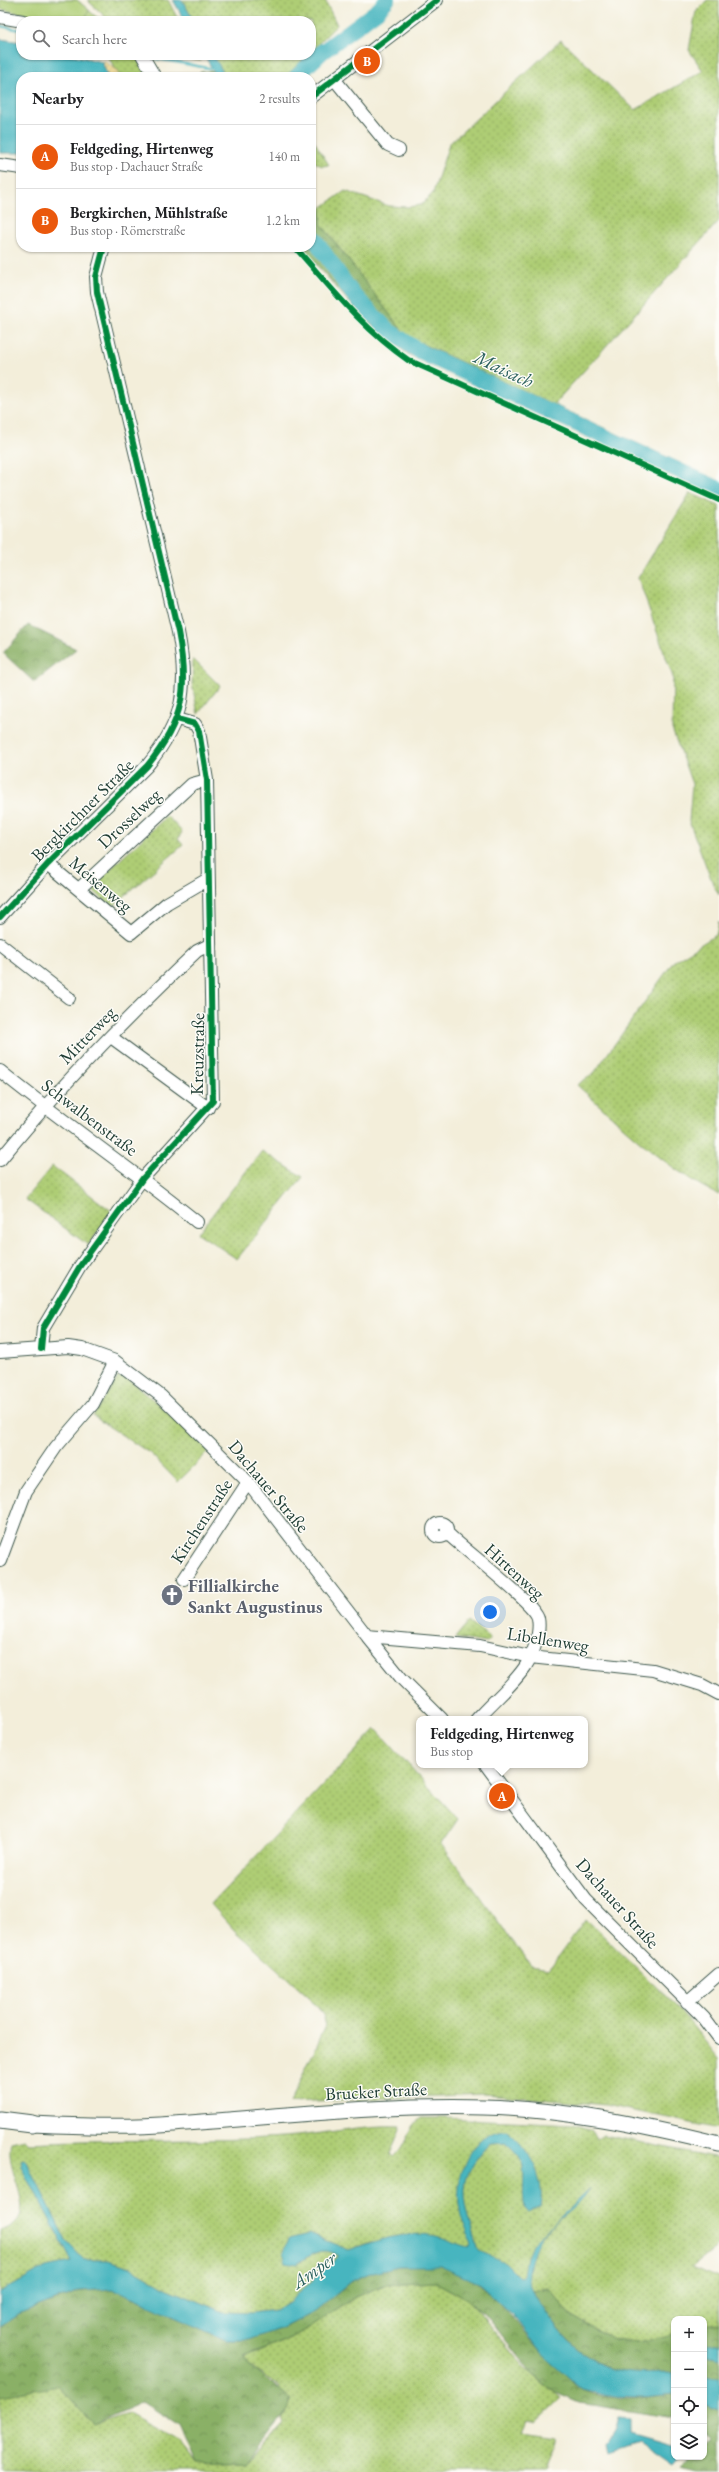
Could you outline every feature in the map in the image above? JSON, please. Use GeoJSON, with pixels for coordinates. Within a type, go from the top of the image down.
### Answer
{"type":"FeatureCollection","features":[{"type":"Feature","properties":{"kind":"highway"},"geometry":{"type":"LineString","coordinates":[[0,2120],[32,2124]]}},
{"type":"Feature","properties":{"kind":"highway"},"geometry":{"type":"LineString","coordinates":[[0,2126],[32,2124]]}},
{"type":"Feature","properties":{"kind":"main road","name":"Brucker Straße"},"geometry":{"type":"LineString","coordinates":[[32,2124],[90,2127],[172,2124],[398,2108],[483,2107],[534,2109],[609,2120],[719,2144]]}},
{"type":"Feature","properties":{"kind":"street"},"geometry":{"type":"LineString","coordinates":[[316,93],[436,0]]}},
{"type":"Feature","properties":{"kind":"street"},"geometry":{"type":"LineString","coordinates":[[0,17],[16,20]]}},
{"type":"Feature","properties":{"kind":"street"},"geometry":{"type":"LineString","coordinates":[[145,60],[152,72]]}},
{"type":"Feature","properties":{"kind":"street"},"geometry":{"type":"LineString","coordinates":[[335,80],[388,145],[399,150]]}},
{"type":"Feature","properties":{"kind":"street"},"geometry":{"type":"LineString","coordinates":[[0,164],[16,167]]}},
{"type":"Feature","properties":{"kind":"street","name":"Bergkirchner Straße"},"geometry":{"type":"LineString","coordinates":[[0,918],[48,864],[147,766],[169,736],[177,719],[183,690],[182,649],[97,292],[96,277],[103,252]]}},
{"type":"Feature","properties":{"kind":"street","name":"Kreuzstraße"},"geometry":{"type":"LineString","coordinates":[[41,1349],[44,1328],[56,1303],[143,1178],[213,1101],[213,990],[209,945],[207,780],[199,731],[195,724],[177,719]]}},
{"type":"Feature","properties":{"kind":"street","name":"Drosselweg"},"geometry":{"type":"LineString","coordinates":[[79,889],[192,784],[207,780]]}},
{"type":"Feature","properties":{"kind":"street","name":"Meisenweg"},"geometry":{"type":"LineString","coordinates":[[48,864],[131,933],[166,903],[208,879]]}},
{"type":"Feature","properties":{"kind":"street"},"geometry":{"type":"LineString","coordinates":[[0,944],[69,998]]}},
{"type":"Feature","properties":{"kind":"street","name":"Mitterweg"},"geometry":{"type":"LineString","coordinates":[[0,1160],[44,1106],[111,1037],[197,951],[209,945]]}},
{"type":"Feature","properties":{"kind":"street"},"geometry":{"type":"LineString","coordinates":[[111,1037],[208,1108]]}},
{"type":"Feature","properties":{"kind":"street","name":"Schwalbenstraße"},"geometry":{"type":"LineString","coordinates":[[0,1070],[44,1106],[143,1178],[198,1222]]}},
{"type":"Feature","properties":{"kind":"street","name":"Dachauer Straße"},"geometry":{"type":"LineString","coordinates":[[0,1352],[68,1347],[82,1349],[115,1361],[136,1375],[171,1405],[248,1482],[402,1679],[439,1716]]}},
{"type":"Feature","properties":{"kind":"street"},"geometry":{"type":"LineString","coordinates":[[0,1561],[26,1491],[56,1446],[93,1404],[115,1361]]}},
{"type":"Feature","properties":{"kind":"street","name":"Kirchenstraße"},"geometry":{"type":"LineString","coordinates":[[184,1580],[248,1482]]}},
{"type":"Feature","properties":{"kind":"street","name":"Hirtenweg"},"geometry":{"type":"LineString","coordinates":[[446,1533],[525,1601],[538,1616],[539,1629],[530,1658],[524,1668],[480,1716]]}},
{"type":"Feature","properties":{"kind":"street","name":"Libellenweg"},"geometry":{"type":"LineString","coordinates":[[367,1636],[480,1646],[530,1658],[653,1670],[702,1685],[719,1694]]}},
{"type":"Feature","properties":{"kind":"street","name":"Dachauer Straße"},"geometry":{"type":"LineString","coordinates":[[488,1768],[586,1900],[687,2002],[719,2038]]}},
{"type":"Feature","properties":{"kind":"street"},"geometry":{"type":"LineString","coordinates":[[687,2002],[719,1974]]}},
{"type":"Feature","properties":{"kind":"green space"},"geometry":{"type":"Polygon","coordinates":[[[0,0],[77,0],[89,10],[86,16],[32,16],[0,9],[0,0]]]}},
{"type":"Feature","properties":{"kind":"green space"},"geometry":{"type":"Polygon","coordinates":[[[58,0],[77,0],[95,16],[76,16],[58,0]]]}},
{"type":"Feature","properties":{"kind":"green space"},"geometry":{"type":"Polygon","coordinates":[[[87,0],[168,0],[176,16],[105,16],[87,0]]]}},
{"type":"Feature","properties":{"kind":"green space"},"geometry":{"type":"Polygon","coordinates":[[[182,0],[325,0],[337,25],[316,46],[316,16],[191,16],[182,0]]]}},
{"type":"Feature","properties":{"kind":"green space"},"geometry":{"type":"Polygon","coordinates":[[[707,0],[719,0],[719,221],[553,405],[407,337],[321,224],[321,208],[345,191],[389,206],[408,207],[421,205],[433,193],[449,144],[561,40],[635,110],[703,71],[689,50],[696,11],[707,0]]]}},
{"type":"Feature","properties":{"kind":"green space"},"geometry":{"type":"Polygon","coordinates":[[[110,60],[138,60],[146,72],[117,72],[110,60]]]}},
{"type":"Feature","properties":{"kind":"green space"},"geometry":{"type":"Polygon","coordinates":[[[216,60],[302,60],[290,72],[222,72],[216,60]]]}},
{"type":"Feature","properties":{"kind":"green space"},"geometry":{"type":"Polygon","coordinates":[[[316,144],[329,165],[322,166],[316,163],[316,144]]]}},
{"type":"Feature","properties":{"kind":"green space"},"geometry":{"type":"Polygon","coordinates":[[[316,204],[321,213],[321,224],[407,337],[719,481],[719,497],[408,354],[366,321],[305,252],[316,252],[316,204]]]}},
{"type":"Feature","properties":{"kind":"green space"},"geometry":{"type":"Polygon","coordinates":[[[690,493],[719,506],[719,895],[713,884],[689,821],[692,784],[672,729],[673,677],[638,578],[690,493]]]}},
{"type":"Feature","properties":{"kind":"green space"},"geometry":{"type":"Polygon","coordinates":[[[28,625],[76,649],[34,682],[3,653],[28,625]]]}},
{"type":"Feature","properties":{"kind":"green space"},"geometry":{"type":"Polygon","coordinates":[[[193,659],[220,686],[198,714],[192,684],[193,659]]]}},
{"type":"Feature","properties":{"kind":"green space"},"geometry":{"type":"Polygon","coordinates":[[[167,816],[182,832],[178,839],[183,845],[112,907],[90,888],[167,816]]]}},
{"type":"Feature","properties":{"kind":"green space"},"geometry":{"type":"Polygon","coordinates":[[[719,922],[719,1195],[681,1173],[627,1130],[577,1085],[594,1073],[674,961],[716,935],[719,922]]]}},
{"type":"Feature","properties":{"kind":"green space"},"geometry":{"type":"Polygon","coordinates":[[[262,1151],[303,1177],[237,1259],[198,1233],[262,1151]]]}},
{"type":"Feature","properties":{"kind":"green space"},"geometry":{"type":"Polygon","coordinates":[[[52,1166],[113,1212],[88,1245],[25,1199],[52,1166]]]}},
{"type":"Feature","properties":{"kind":"green space"},"geometry":{"type":"Polygon","coordinates":[[[121,1373],[168,1412],[209,1451],[178,1482],[151,1454],[93,1416],[121,1373]]]}},
{"type":"Feature","properties":{"kind":"green space"},"geometry":{"type":"Polygon","coordinates":[[[469,1621],[490,1638],[487,1643],[455,1638],[469,1621]]]}},
{"type":"Feature","properties":{"kind":"green space"},"geometry":{"type":"Polygon","coordinates":[[[376,1729],[458,1819],[441,1844],[531,1966],[549,1969],[586,1919],[680,2010],[719,2059],[719,2129],[606,2105],[484,2094],[290,2102],[326,2026],[323,2015],[317,2005],[235,1931],[211,1904],[376,1729]]]}},
{"type":"Feature","properties":{"kind":"green space"},"geometry":{"type":"Polygon","coordinates":[[[421,2118],[445,2118],[574,2124],[590,2130],[597,2139],[603,2135],[719,2158],[719,2245],[691,2267],[719,2278],[719,2324],[707,2325],[707,2316],[671,2316],[671,2337],[639,2343],[614,2340],[570,2315],[548,2288],[532,2291],[504,2262],[479,2252],[466,2207],[465,2195],[465,2183],[469,2171],[477,2157],[490,2143],[506,2142],[515,2150],[522,2162],[524,2179],[532,2162],[496,2131],[463,2168],[460,2210],[473,2245],[469,2248],[439,2237],[370,2242],[349,2250],[309,2234],[297,2264],[313,2254],[323,2251],[328,2251],[339,2256],[289,2302],[275,2310],[251,2313],[223,2312],[166,2288],[130,2267],[108,2260],[84,2260],[66,2241],[27,2162],[24,2159],[21,2160],[22,2167],[72,2262],[46,2267],[0,2293],[0,2231],[13,2225],[20,2216],[22,2206],[12,2168],[10,2155],[11,2142],[24,2139],[28,2143],[251,2139],[298,2136],[357,2128],[401,2126],[390,2154],[394,2157],[398,2153],[416,2122],[421,2118]]]}},
{"type":"Feature","properties":{"kind":"green space"},"geometry":{"type":"Polygon","coordinates":[[[436,2265],[461,2274],[478,2284],[493,2296],[544,2354],[580,2388],[594,2394],[616,2398],[671,2394],[671,2418],[579,2403],[554,2392],[532,2373],[488,2318],[467,2299],[435,2282],[384,2285],[355,2297],[295,2337],[244,2357],[252,2368],[291,2399],[287,2410],[246,2462],[198,2464],[180,2426],[143,2402],[93,2424],[58,2386],[0,2396],[0,2326],[20,2313],[80,2291],[112,2289],[226,2340],[248,2340],[285,2327],[315,2312],[352,2281],[373,2272],[398,2266],[436,2265]]]}},
{"type":"Feature","properties":{"kind":"green space"},"geometry":{"type":"Polygon","coordinates":[[[435,2282],[467,2299],[525,2368],[561,2398],[535,2423],[527,2421],[522,2433],[557,2438],[546,2472],[0,2472],[0,2394],[58,2386],[93,2424],[127,2413],[181,2443],[198,2464],[246,2462],[283,2423],[281,2418],[287,2410],[280,2388],[252,2367],[244,2358],[295,2337],[355,2297],[384,2285],[435,2282]]]}},
{"type":"Feature","properties":{"kind":"green space"},"geometry":{"type":"Polygon","coordinates":[[[548,2288],[570,2315],[614,2340],[637,2343],[671,2336],[671,2373],[638,2373],[618,2371],[590,2358],[578,2349],[558,2328],[532,2291],[548,2288]]]}},
{"type":"Feature","properties":{"kind":"green space"},"geometry":{"type":"Polygon","coordinates":[[[719,2323],[719,2342],[707,2345],[707,2324],[719,2323]]]}},
{"type":"Feature","properties":{"kind":"green space"},"geometry":{"type":"Polygon","coordinates":[[[707,2345],[708,2355],[719,2358],[719,2379],[707,2377],[707,2345]]]}},
{"type":"Feature","properties":{"kind":"green space"},"geometry":{"type":"Polygon","coordinates":[[[707,2405],[719,2410],[719,2472],[697,2472],[680,2468],[689,2460],[707,2460],[707,2444],[713,2439],[707,2435],[707,2405]]]}},
{"type":"Feature","properties":{"kind":"sand"},"geometry":{"type":"Polygon","coordinates":[[[105,61],[118,72],[106,72],[102,62],[105,61]]]}},
{"type":"Feature","properties":{"kind":"water"},"geometry":{"type":"Polygon","coordinates":[[[173,0],[182,0],[191,16],[182,16],[173,0]]]}},
{"type":"Feature","properties":{"kind":"water"},"geometry":{"type":"Polygon","coordinates":[[[0,39],[16,41],[16,60],[94,60],[102,62],[106,72],[16,72],[16,153],[0,153],[0,39]]]}},
{"type":"Feature","properties":{"kind":"water"},"geometry":{"type":"Polygon","coordinates":[[[207,60],[216,60],[223,72],[214,72],[207,60]]]}},
{"type":"Feature","properties":{"kind":"water"},"geometry":{"type":"Polygon","coordinates":[[[506,2130],[522,2146],[534,2164],[540,2185],[540,2207],[529,2212],[525,2209],[523,2165],[515,2150],[506,2142],[490,2143],[478,2157],[470,2170],[466,2183],[465,2195],[467,2207],[479,2251],[504,2262],[519,2277],[524,2276],[527,2256],[532,2244],[590,2188],[585,2196],[571,2210],[548,2229],[537,2244],[529,2271],[531,2288],[534,2295],[564,2336],[584,2354],[606,2367],[619,2371],[639,2373],[671,2373],[671,2394],[643,2397],[608,2396],[583,2390],[548,2359],[513,2315],[480,2284],[440,2266],[398,2266],[373,2272],[352,2281],[315,2312],[285,2327],[248,2340],[226,2340],[112,2289],[79,2291],[20,2313],[0,2326],[0,2293],[46,2267],[72,2262],[22,2167],[21,2160],[24,2159],[27,2162],[66,2241],[84,2260],[108,2260],[130,2267],[166,2288],[223,2312],[251,2313],[275,2310],[289,2302],[339,2256],[328,2251],[322,2251],[312,2254],[297,2264],[286,2262],[283,2252],[288,2239],[309,2234],[349,2250],[382,2239],[417,2234],[440,2237],[469,2247],[472,2244],[460,2210],[459,2185],[462,2171],[474,2148],[483,2139],[494,2132],[506,2130]]]}},
{"type":"Feature","properties":{"kind":"water"},"geometry":{"type":"Polygon","coordinates":[[[719,2342],[719,2358],[708,2355],[707,2344],[719,2342]]]}},
{"type":"Feature","properties":{"kind":"water"},"geometry":{"type":"Polygon","coordinates":[[[707,2377],[719,2379],[719,2410],[707,2405],[707,2377]]]}},
{"type":"Feature","properties":{"kind":"water"},"geometry":{"type":"Polygon","coordinates":[[[619,2418],[629,2419],[629,2434],[671,2446],[671,2460],[676,2460],[671,2466],[638,2443],[609,2453],[607,2444],[615,2432],[619,2418]]]}},
{"type":"Feature","properties":{"kind":"waterway","name":"Maisach"},"geometry":{"type":"LineString","coordinates":[[316,58],[378,10],[387,0]]}},
{"type":"Feature","properties":{"kind":"waterway"},"geometry":{"type":"LineString","coordinates":[[0,26],[16,29]]}},
{"type":"Feature","properties":{"kind":"waterway"},"geometry":{"type":"LineString","coordinates":[[163,60],[214,69]]}},
{"type":"Feature","properties":{"kind":"waterway","name":"Maisach"},"geometry":{"type":"LineString","coordinates":[[301,72],[314,60]]}},
{"type":"Feature","properties":{"kind":"waterway","name":"Maisach"},"geometry":{"type":"LineString","coordinates":[[316,241],[352,293],[389,331],[422,353],[719,489]]}},
{"type":"Feature","properties":{"kind":"cycle path"},"geometry":{"type":"LineString","coordinates":[[316,93],[437,0]]}},
{"type":"Feature","properties":{"kind":"cycle path"},"geometry":{"type":"LineString","coordinates":[[0,917],[48,864],[147,766],[169,734],[176,719],[183,687],[183,670],[178,632],[97,292],[96,277],[103,252]]}},
{"type":"Feature","properties":{"kind":"cycle path"},"geometry":{"type":"LineString","coordinates":[[299,252],[335,293],[376,335],[408,360],[719,500]]}},
{"type":"Feature","properties":{"kind":"cycle path"},"geometry":{"type":"LineString","coordinates":[[41,1349],[43,1328],[80,1266],[143,1178],[213,1101],[207,780],[199,731],[195,724],[177,719]]}},
{"type":"Feature","properties":{"kind":"place","name":"Bergkirchen, Mühlstraße"},"geometry":{"type":"Point","coordinates":[367,61]}},
{"type":"Feature","properties":{"kind":"place","name":"Fillialkirche Sankt Augustinus"},"geometry":{"type":"Point","coordinates":[172,1595]}},
{"type":"Feature","properties":{"kind":"place","name":"Feldgeding, Hirtenweg"},"geometry":{"type":"Point","coordinates":[502,1796]}},
{"type":"Feature","properties":{"kind":"water label","name":"Amper"},"geometry":{"type":"Point","coordinates":[314,2270]}}]}
